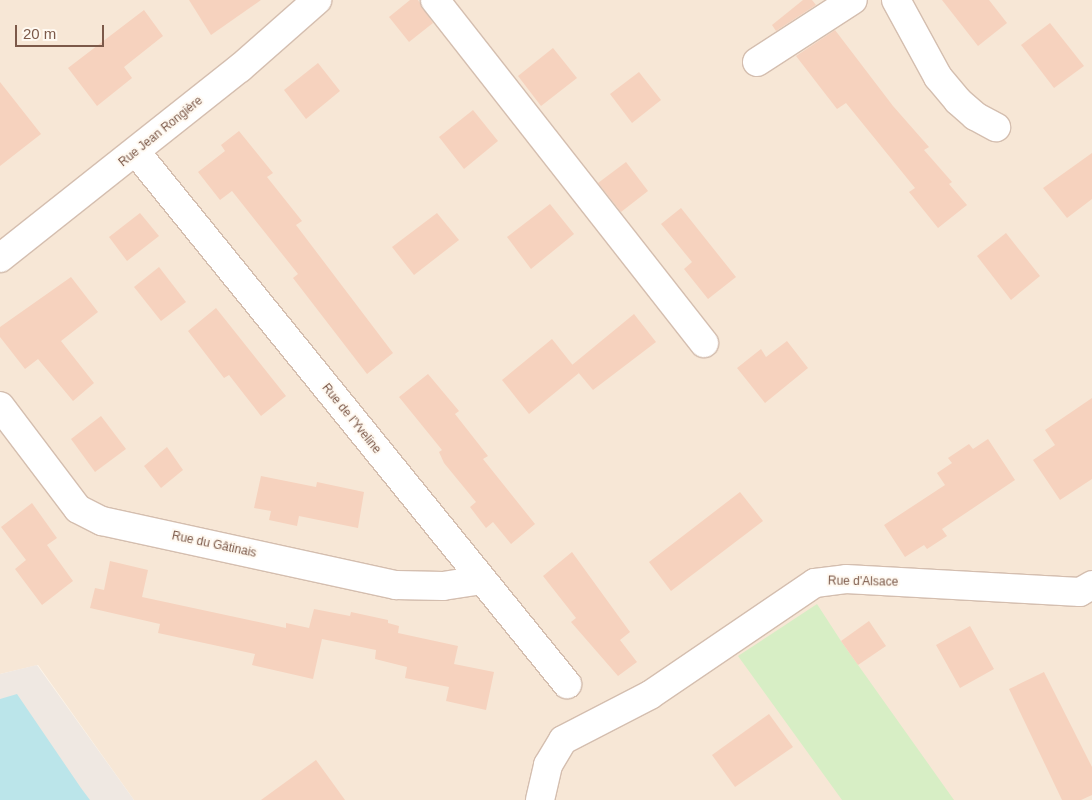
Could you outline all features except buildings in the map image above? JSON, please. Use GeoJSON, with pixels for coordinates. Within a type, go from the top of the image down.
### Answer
{"type":"FeatureCollection","features":[{"type":"Feature","properties":{"kind":"street","name":"Rue Jean Rongière"},"geometry":{"type":"LineString","coordinates":[[0,258],[240,68],[316,0]]}},
{"type":"Feature","properties":{"kind":"street"},"geometry":{"type":"LineString","coordinates":[[435,0],[704,344]]}},
{"type":"Feature","properties":{"kind":"street"},"geometry":{"type":"LineString","coordinates":[[757,62],[853,0]]}},
{"type":"Feature","properties":{"kind":"street"},"geometry":{"type":"LineString","coordinates":[[896,0],[938,77],[964,106],[996,127]]}},
{"type":"Feature","properties":{"kind":"street","name":"Rue de l'Yveline"},"geometry":{"type":"LineString","coordinates":[[136,152],[567,684]]}},
{"type":"Feature","properties":{"kind":"street","name":"Rue du Gâtinais"},"geometry":{"type":"LineString","coordinates":[[0,406],[78,509],[102,520],[396,585],[443,586],[481,580]]}},
{"type":"Feature","properties":{"kind":"street","name":"Rue d'Alsace"},"geometry":{"type":"LineString","coordinates":[[540,800],[548,765],[563,740],[576,731],[599,724],[650,695],[815,583],[846,579],[1088,593]]}},
{"type":"Feature","properties":{"kind":"shaded area"},"geometry":{"type":"Polygon","coordinates":[[[0,0],[1092,0],[1092,800],[134,800],[38,665],[0,674],[0,0]]]}},
{"type":"Feature","properties":{"kind":"shaded area"},"geometry":{"type":"Polygon","coordinates":[[[37,665],[134,800],[0,800],[0,674],[37,665]]]}},
{"type":"Feature","properties":{"kind":"green space"},"geometry":{"type":"Polygon","coordinates":[[[817,604],[841,641],[954,800],[842,800],[738,656],[817,604]]]}},
{"type":"Feature","properties":{"kind":"water"},"geometry":{"type":"Polygon","coordinates":[[[17,694],[90,800],[0,800],[0,699],[17,694]]]}}]}
